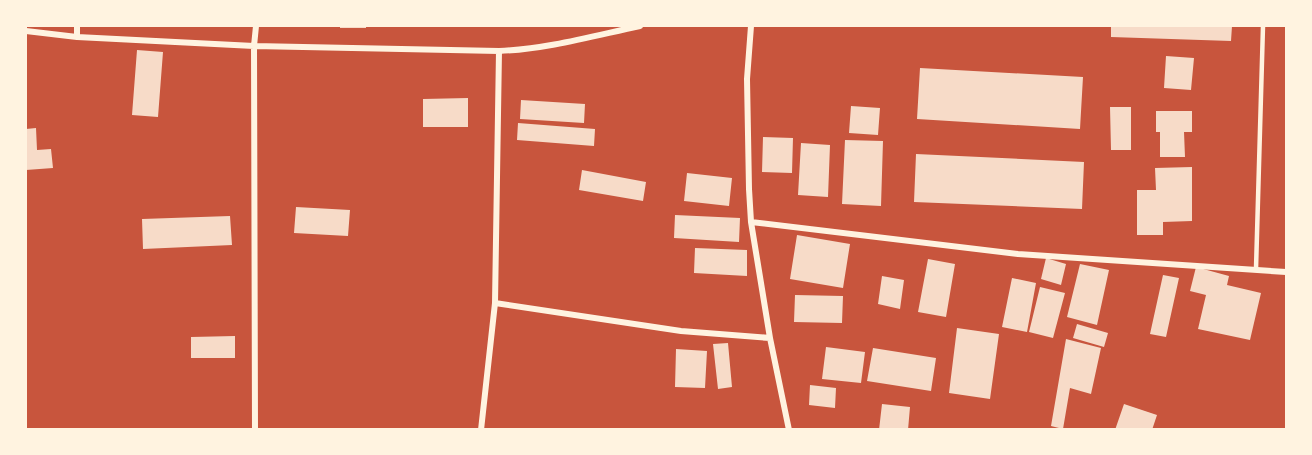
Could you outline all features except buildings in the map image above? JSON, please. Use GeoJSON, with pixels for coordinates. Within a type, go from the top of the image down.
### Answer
{"type":"FeatureCollection","features":[{"type":"Feature","properties":{"kind":"street"},"geometry":{"type":"LineString","coordinates":[[76,26],[77,37]]}},
{"type":"Feature","properties":{"kind":"street"},"geometry":{"type":"LineString","coordinates":[[255,429],[254,46],[256,26]]}},
{"type":"Feature","properties":{"kind":"street"},"geometry":{"type":"LineString","coordinates":[[26,32],[77,37],[254,46],[499,51],[527,50],[570,43],[640,26]]}},
{"type":"Feature","properties":{"kind":"street"},"geometry":{"type":"LineString","coordinates":[[751,26],[747,79],[751,222],[770,338],[789,429]]}},
{"type":"Feature","properties":{"kind":"street"},"geometry":{"type":"LineString","coordinates":[[482,429],[495,303],[499,51]]}},
{"type":"Feature","properties":{"kind":"street"},"geometry":{"type":"LineString","coordinates":[[751,222],[1018,254],[1287,272]]}},
{"type":"Feature","properties":{"kind":"street"},"geometry":{"type":"LineString","coordinates":[[495,303],[681,331],[770,338]]}},
{"type":"Feature","properties":{"kind":"lane"},"geometry":{"type":"LineString","coordinates":[[1256,269],[1263,26]]}}]}
